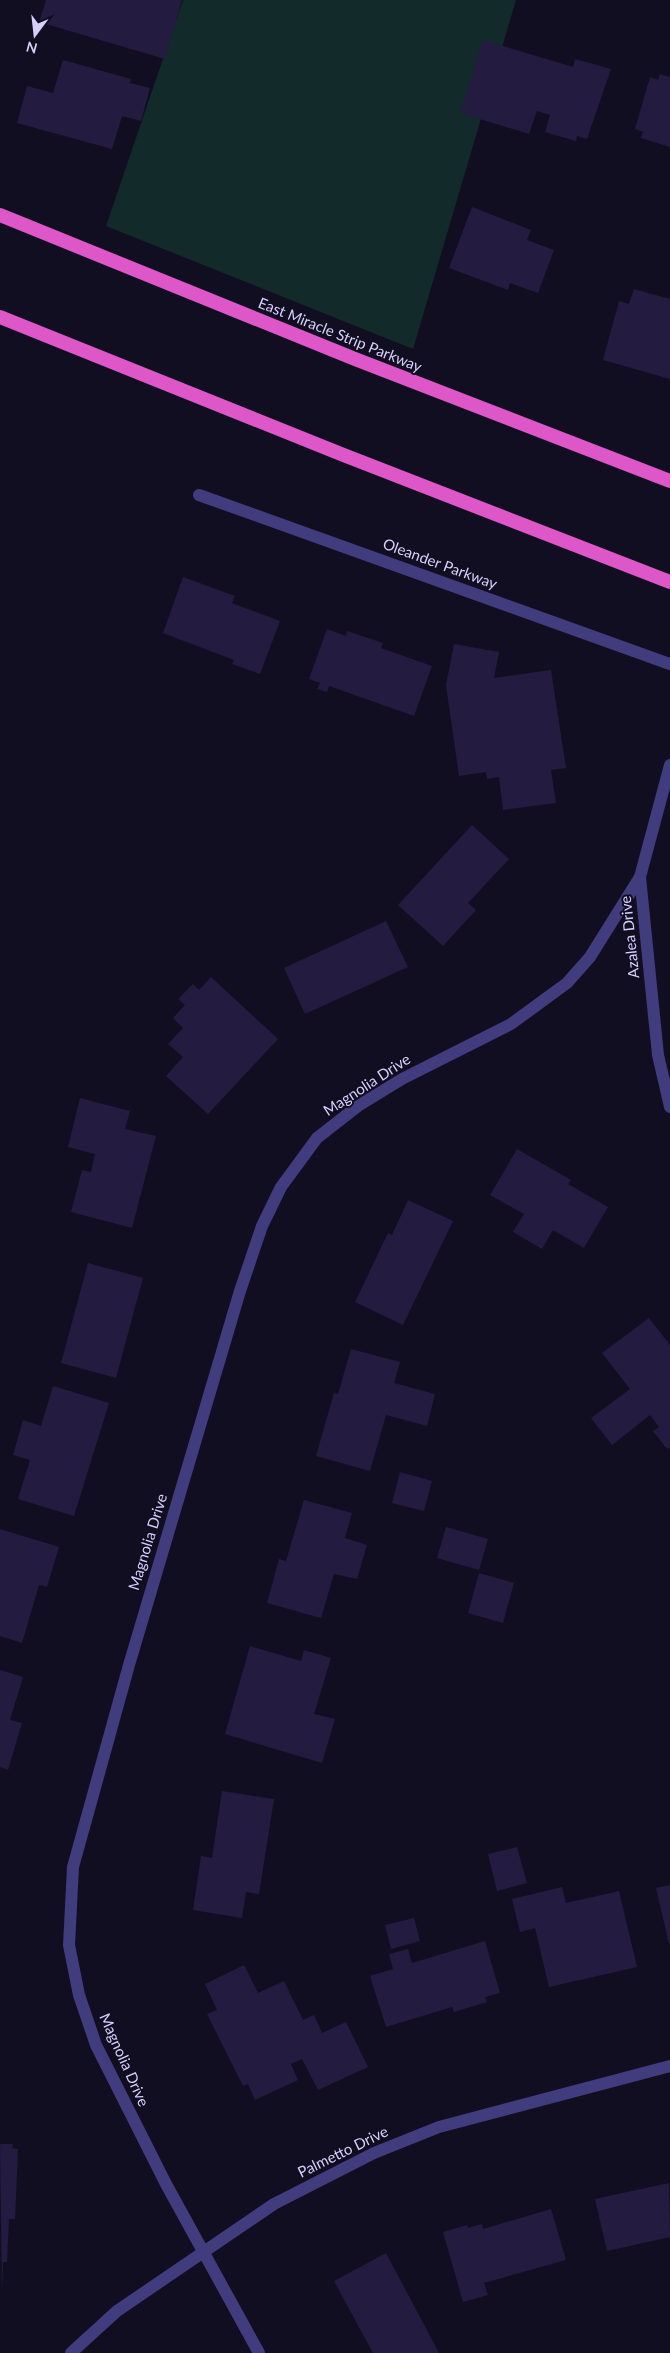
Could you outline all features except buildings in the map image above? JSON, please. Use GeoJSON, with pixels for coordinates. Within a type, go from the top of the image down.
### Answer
{"type":"FeatureCollection","features":[{"type":"Feature","properties":{"kind":"highway","name":"East Miracle Strip Parkway"},"geometry":{"type":"LineString","coordinates":[[0,215],[355,359],[670,481]]}},
{"type":"Feature","properties":{"kind":"highway"},"geometry":{"type":"LineString","coordinates":[[0,317],[350,458],[670,582]]}},
{"type":"Feature","properties":{"kind":"street","name":"Oleander Parkway"},"geometry":{"type":"LineString","coordinates":[[199,495],[670,664]]}},
{"type":"Feature","properties":{"kind":"street","name":"Azalea Drive"},"geometry":{"type":"LineString","coordinates":[[670,765],[640,877],[658,1055],[670,1107]]}},
{"type":"Feature","properties":{"kind":"street","name":"Magnolia Drive"},"geometry":{"type":"LineString","coordinates":[[259,2353],[166,2184],[96,2045],[79,1995],[69,1945],[73,1867],[129,1665],[240,1291],[262,1226],[281,1187],[316,1138],[358,1106],[402,1079],[510,1024],[567,983],[590,957],[640,877]]}},
{"type":"Feature","properties":{"kind":"street","name":"Palmetto Drive"},"geometry":{"type":"LineString","coordinates":[[71,2353],[117,2311],[274,2204],[374,2153],[439,2127],[670,2066]]}},
{"type":"Feature","properties":{"kind":"green space"},"geometry":{"type":"Polygon","coordinates":[[[183,0],[516,0],[413,349],[106,226],[183,0]]]}}]}
